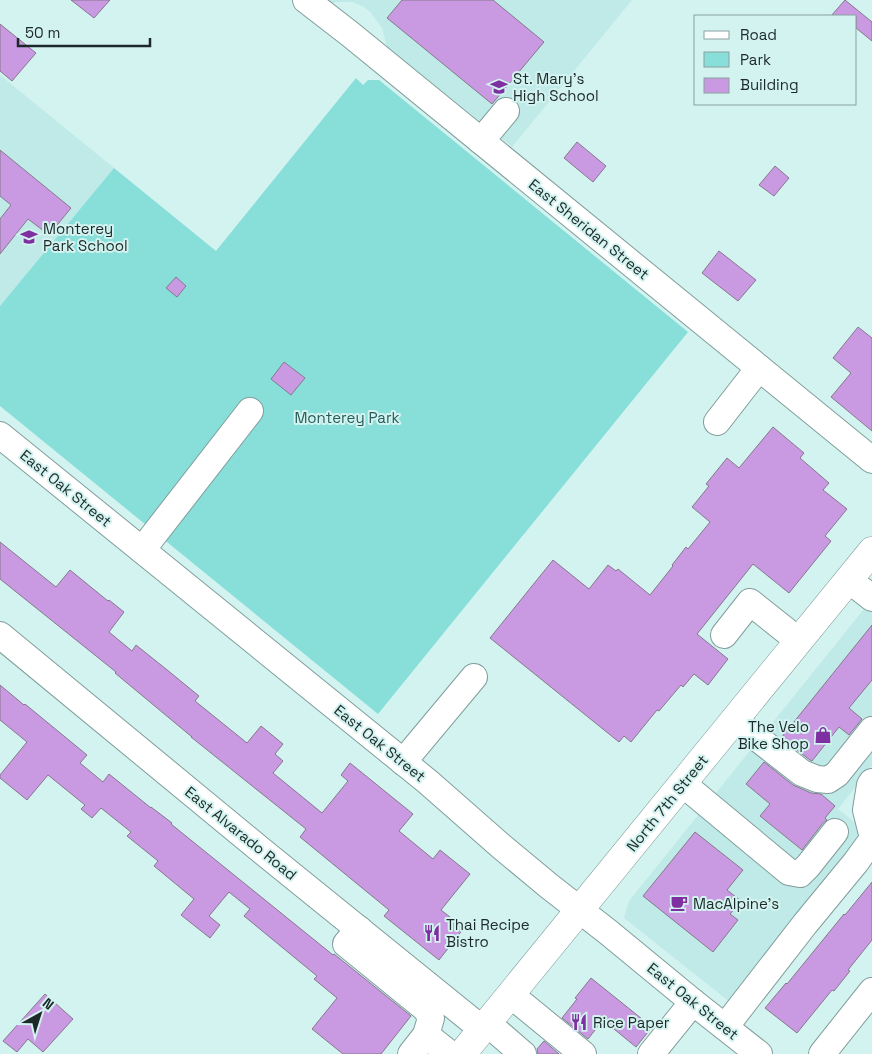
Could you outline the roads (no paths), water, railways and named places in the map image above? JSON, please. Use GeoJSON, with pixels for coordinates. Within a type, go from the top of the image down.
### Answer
{"type":"FeatureCollection","features":[{"type":"Feature","properties":{"kind":"main road","name":"North 7th Street"},"geometry":{"type":"LineString","coordinates":[[462,1054],[872,551]]}},
{"type":"Feature","properties":{"kind":"street","name":"East Sheridan Street"},"geometry":{"type":"LineString","coordinates":[[309,2],[872,460]]}},
{"type":"Feature","properties":{"kind":"street"},"geometry":{"type":"LineString","coordinates":[[481,141],[506,111]]}},
{"type":"Feature","properties":{"kind":"street"},"geometry":{"type":"LineString","coordinates":[[716,422],[759,368]]}},
{"type":"Feature","properties":{"kind":"street"},"geometry":{"type":"LineString","coordinates":[[142,550],[250,411]]}},
{"type":"Feature","properties":{"kind":"street","name":"East Oak Street"},"geometry":{"type":"LineString","coordinates":[[0,435],[428,782],[502,847],[759,1054]]}},
{"type":"Feature","properties":{"kind":"street"},"geometry":{"type":"LineString","coordinates":[[849,580],[872,598]]}},
{"type":"Feature","properties":{"kind":"street"},"geometry":{"type":"LineString","coordinates":[[724,635],[750,602],[799,641]]}},
{"type":"Feature","properties":{"kind":"street","name":"East Alvarado Road"},"geometry":{"type":"LineString","coordinates":[[0,635],[358,929],[432,1002],[485,1026],[521,1052]]}},
{"type":"Feature","properties":{"kind":"street"},"geometry":{"type":"LineString","coordinates":[[403,762],[474,677]]}},
{"type":"Feature","properties":{"kind":"street"},"geometry":{"type":"LineString","coordinates":[[734,720],[802,773],[823,780],[828,780],[837,774],[872,730]]}},
{"type":"Feature","properties":{"kind":"street"},"geometry":{"type":"LineString","coordinates":[[872,782],[870,784],[866,810],[872,834]]}},
{"type":"Feature","properties":{"kind":"street"},"geometry":{"type":"LineString","coordinates":[[683,784],[789,872],[800,874],[835,832]]}},
{"type":"Feature","properties":{"kind":"street"},"geometry":{"type":"LineString","coordinates":[[725,1027],[872,840]]}},
{"type":"Feature","properties":{"kind":"street"},"geometry":{"type":"LineString","coordinates":[[822,1054],[872,992]]}},
{"type":"Feature","properties":{"kind":"street"},"geometry":{"type":"LineString","coordinates":[[511,994],[583,1054]]}},
{"type":"Feature","properties":{"kind":"street"},"geometry":{"type":"LineString","coordinates":[[432,1002],[430,1018],[419,1044],[450,1054]]}},
{"type":"Feature","properties":{"kind":"street"},"geometry":{"type":"LineString","coordinates":[[651,1054],[693,1002]]}},
{"type":"Feature","properties":{"kind":"street"},"geometry":{"type":"LineString","coordinates":[[521,1052],[543,1020]]}},
{"type":"Feature","properties":{"kind":"place","name":"St. Mary's High School"},"geometry":{"type":"Point","coordinates":[499,87]}},
{"type":"Feature","properties":{"kind":"place","name":"Monterey Park School"},"geometry":{"type":"Point","coordinates":[29,237]}},
{"type":"Feature","properties":{"kind":"place","name":"The Velo Bike Shop"},"geometry":{"type":"Point","coordinates":[823,735]}},
{"type":"Feature","properties":{"kind":"place","name":"MacAlpine's"},"geometry":{"type":"Point","coordinates":[679,903]}},
{"type":"Feature","properties":{"kind":"place","name":"Thai Recipe Bistro"},"geometry":{"type":"Point","coordinates":[432,933]}},
{"type":"Feature","properties":{"kind":"place","name":"Rice Paper"},"geometry":{"type":"Point","coordinates":[579,1022]}},
{"type":"Feature","properties":{"kind":"park label","name":"Monterey Park"},"geometry":{"type":"Point","coordinates":[347,417]}}]}
